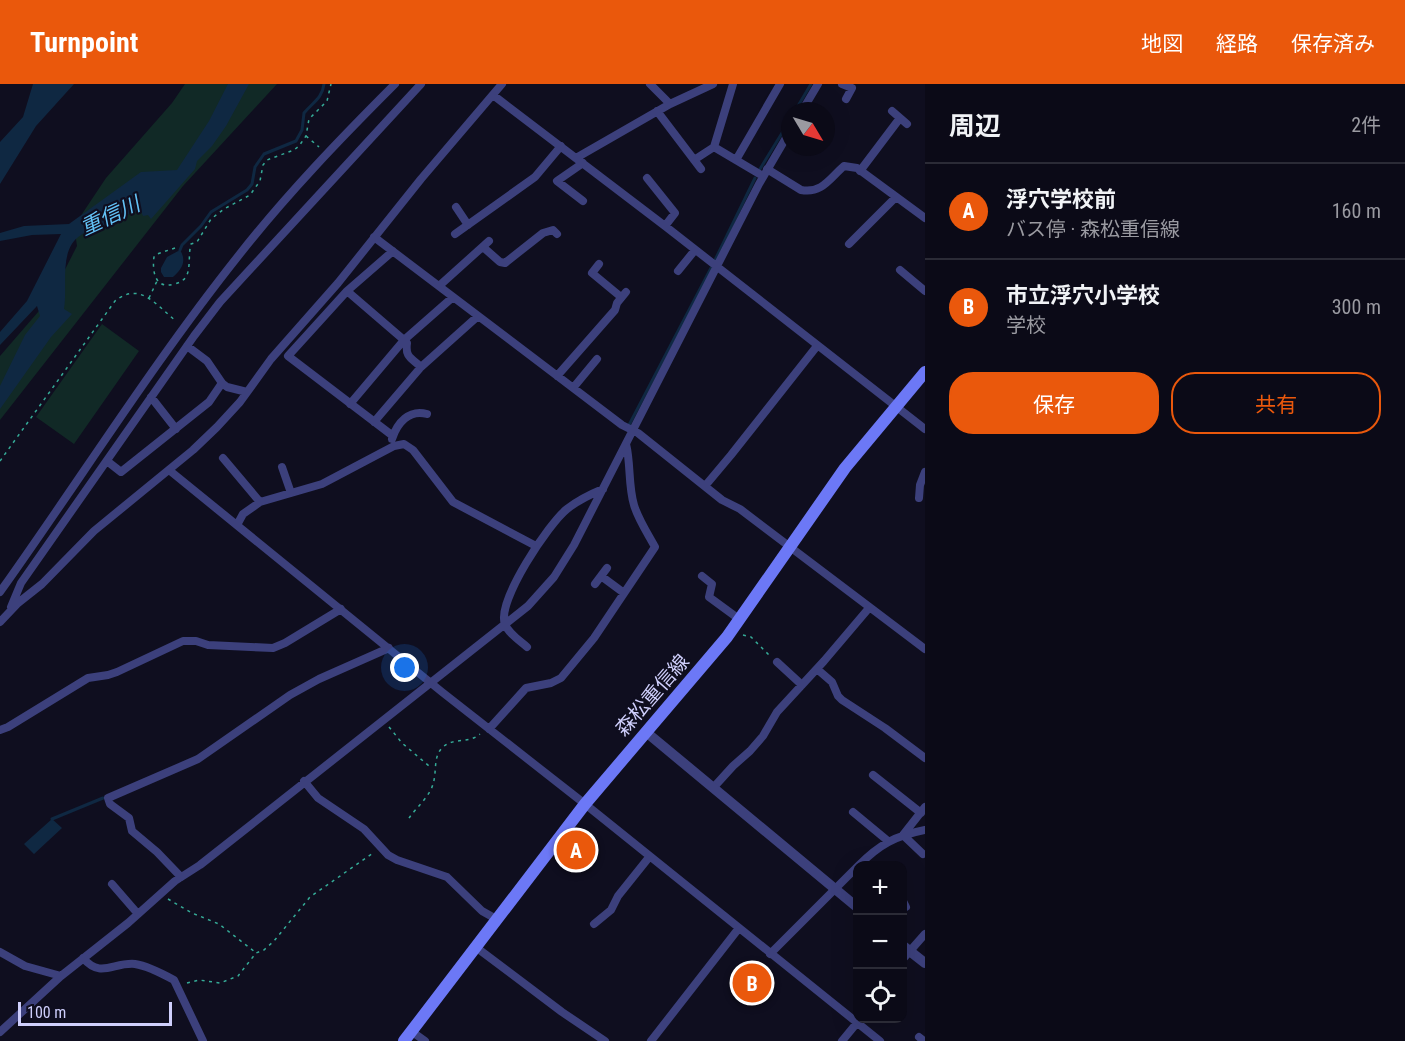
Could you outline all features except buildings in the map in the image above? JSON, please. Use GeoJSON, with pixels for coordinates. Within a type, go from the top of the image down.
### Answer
{"type":"FeatureCollection","features":[{"type":"Feature","properties":{"kind":"main road","name":"森松重信線"},"geometry":{"type":"LineString","coordinates":[[408,1036],[585,804],[704,666],[739,620],[845,468],[925,372]]}},
{"type":"Feature","properties":{"kind":"street"},"geometry":{"type":"LineString","coordinates":[[0,592],[184,327],[258,231],[326,153],[395,84]]}},
{"type":"Feature","properties":{"kind":"street"},"geometry":{"type":"LineString","coordinates":[[0,622],[9,611],[21,583],[220,302],[421,84]]}},
{"type":"Feature","properties":{"kind":"street"},"geometry":{"type":"LineString","coordinates":[[0,616],[42,584],[94,531],[207,438],[236,407],[271,359],[338,283],[502,84]]}},
{"type":"Feature","properties":{"kind":"street"},"geometry":{"type":"LineString","coordinates":[[650,84],[670,104]]}},
{"type":"Feature","properties":{"kind":"street"},"geometry":{"type":"LineString","coordinates":[[584,201],[558,181],[580,160],[657,111],[713,84]]}},
{"type":"Feature","properties":{"kind":"street"},"geometry":{"type":"LineString","coordinates":[[694,160],[714,147],[733,84]]}},
{"type":"Feature","properties":{"kind":"street"},"geometry":{"type":"LineString","coordinates":[[736,160],[780,84]]}},
{"type":"Feature","properties":{"kind":"street"},"geometry":{"type":"LineString","coordinates":[[808,102],[819,84]]}},
{"type":"Feature","properties":{"kind":"street"},"geometry":{"type":"LineString","coordinates":[[842,84],[852,88],[846,99]]}},
{"type":"Feature","properties":{"kind":"street"},"geometry":{"type":"LineString","coordinates":[[493,95],[925,429]]}},
{"type":"Feature","properties":{"kind":"street"},"geometry":{"type":"LineString","coordinates":[[657,111],[701,169]]}},
{"type":"Feature","properties":{"kind":"street"},"geometry":{"type":"LineString","coordinates":[[860,171],[904,121],[892,111]]}},
{"type":"Feature","properties":{"kind":"street"},"geometry":{"type":"LineString","coordinates":[[455,234],[535,177],[561,146]]}},
{"type":"Feature","properties":{"kind":"street"},"geometry":{"type":"LineString","coordinates":[[0,1032],[61,976],[181,877],[200,865],[505,625],[528,606],[554,577],[574,545],[765,172],[781,146]]}},
{"type":"Feature","properties":{"kind":"street"},"geometry":{"type":"LineString","coordinates":[[714,147],[736,160],[801,190],[808,191],[823,186],[844,166],[850,166],[925,218]]}},
{"type":"Feature","properties":{"kind":"street"},"geometry":{"type":"LineString","coordinates":[[648,178],[675,213],[665,226]]}},
{"type":"Feature","properties":{"kind":"street"},"geometry":{"type":"LineString","coordinates":[[849,243],[896,197]]}},
{"type":"Feature","properties":{"kind":"street"},"geometry":{"type":"LineString","coordinates":[[456,207],[468,225]]}},
{"type":"Feature","properties":{"kind":"street"},"geometry":{"type":"LineString","coordinates":[[439,286],[486,244],[500,262],[505,263],[543,233],[553,230],[557,234]]}},
{"type":"Feature","properties":{"kind":"street"},"geometry":{"type":"LineString","coordinates":[[374,237],[621,425],[633,431],[722,500],[740,509],[925,649]]}},
{"type":"Feature","properties":{"kind":"street"},"geometry":{"type":"LineString","coordinates":[[678,271],[695,250]]}},
{"type":"Feature","properties":{"kind":"street"},"geometry":{"type":"LineString","coordinates":[[393,251],[347,291],[288,356],[374,422],[393,441],[413,450],[453,502],[536,546]]}},
{"type":"Feature","properties":{"kind":"street"},"geometry":{"type":"LineString","coordinates":[[556,376],[602,331],[623,295],[592,273],[599,264]]}},
{"type":"Feature","properties":{"kind":"street"},"geometry":{"type":"LineString","coordinates":[[900,270],[925,291]]}},
{"type":"Feature","properties":{"kind":"street"},"geometry":{"type":"LineString","coordinates":[[347,291],[404,340],[405,351],[422,368]]}},
{"type":"Feature","properties":{"kind":"street"},"geometry":{"type":"LineString","coordinates":[[350,404],[404,340],[453,297]]}},
{"type":"Feature","properties":{"kind":"street"},"geometry":{"type":"LineString","coordinates":[[374,422],[422,368],[478,316]]}},
{"type":"Feature","properties":{"kind":"street"},"geometry":{"type":"LineString","coordinates":[[187,346],[207,361],[227,387],[247,392]]}},
{"type":"Feature","properties":{"kind":"street"},"geometry":{"type":"LineString","coordinates":[[705,486],[818,346]]}},
{"type":"Feature","properties":{"kind":"street"},"geometry":{"type":"LineString","coordinates":[[573,388],[597,360]]}},
{"type":"Feature","properties":{"kind":"street"},"geometry":{"type":"LineString","coordinates":[[107,461],[121,472],[209,402],[222,383]]}},
{"type":"Feature","properties":{"kind":"street"},"geometry":{"type":"LineString","coordinates":[[151,397],[176,429]]}},
{"type":"Feature","properties":{"kind":"street"},"geometry":{"type":"LineString","coordinates":[[237,525],[243,514],[260,502],[322,484],[393,441],[402,421],[407,416],[428,414]]}},
{"type":"Feature","properties":{"kind":"street"},"geometry":{"type":"LineString","coordinates":[[488,728],[526,688],[556,682],[561,678],[594,638],[655,547],[634,508],[626,443]]}},
{"type":"Feature","properties":{"kind":"street"},"geometry":{"type":"LineString","coordinates":[[223,458],[260,502]]}},
{"type":"Feature","properties":{"kind":"street"},"geometry":{"type":"LineString","coordinates":[[282,466],[291,493]]}},
{"type":"Feature","properties":{"kind":"street"},"geometry":{"type":"LineString","coordinates":[[169,470],[770,954],[853,1016]]}},
{"type":"Feature","properties":{"kind":"street"},"geometry":{"type":"LineString","coordinates":[[919,498],[920,485],[925,472]]}},
{"type":"Feature","properties":{"kind":"street"},"geometry":{"type":"LineString","coordinates":[[527,647],[505,625],[505,608],[536,546],[566,510],[603,489]]}},
{"type":"Feature","properties":{"kind":"street"},"geometry":{"type":"LineString","coordinates":[[595,584],[604,572],[624,593]]}},
{"type":"Feature","properties":{"kind":"street"},"geometry":{"type":"LineString","coordinates":[[702,576],[712,584],[709,597],[739,620]]}},
{"type":"Feature","properties":{"kind":"street"},"geometry":{"type":"LineString","coordinates":[[713,788],[763,736],[777,712],[869,608]]}},
{"type":"Feature","properties":{"kind":"street"},"geometry":{"type":"LineString","coordinates":[[0,730],[88,678],[117,672],[183,641],[196,641],[208,645],[273,648],[341,609]]}},
{"type":"Feature","properties":{"kind":"street"},"geometry":{"type":"LineString","coordinates":[[181,877],[157,852],[132,831],[129,818],[110,804],[108,798],[198,759],[290,695],[319,679],[389,648]]}},
{"type":"Feature","properties":{"kind":"street"},"geometry":{"type":"LineString","coordinates":[[777,663],[802,685]]}},
{"type":"Feature","properties":{"kind":"street"},"geometry":{"type":"LineString","coordinates":[[817,669],[832,682],[842,700],[925,758]]}},
{"type":"Feature","properties":{"kind":"street"},"geometry":{"type":"LineString","coordinates":[[646,732],[853,904]]}},
{"type":"Feature","properties":{"kind":"street"},"geometry":{"type":"LineString","coordinates":[[873,775],[923,810],[903,835]]}},
{"type":"Feature","properties":{"kind":"street"},"geometry":{"type":"LineString","coordinates":[[304,781],[318,798],[354,821],[397,861],[447,877],[482,911],[498,920]]}},
{"type":"Feature","properties":{"kind":"street"},"geometry":{"type":"LineString","coordinates":[[853,812],[888,841]]}},
{"type":"Feature","properties":{"kind":"street"},"geometry":{"type":"LineString","coordinates":[[863,861],[875,849],[888,841],[925,830]]}},
{"type":"Feature","properties":{"kind":"street"},"geometry":{"type":"LineString","coordinates":[[903,835],[923,854]]}},
{"type":"Feature","properties":{"kind":"street"},"geometry":{"type":"LineString","coordinates":[[594,924],[611,910],[618,896],[650,856]]}},
{"type":"Feature","properties":{"kind":"street"},"geometry":{"type":"LineString","coordinates":[[770,954],[853,871]]}},
{"type":"Feature","properties":{"kind":"street"},"geometry":{"type":"LineString","coordinates":[[112,884],[138,914]]}},
{"type":"Feature","properties":{"kind":"street"},"geometry":{"type":"LineString","coordinates":[[651,1041],[739,928]]}},
{"type":"Feature","properties":{"kind":"street"},"geometry":{"type":"LineString","coordinates":[[907,950],[925,934]]}},
{"type":"Feature","properties":{"kind":"street"},"geometry":{"type":"LineString","coordinates":[[477,948],[562,1012],[605,1041]]}},
{"type":"Feature","properties":{"kind":"street"},"geometry":{"type":"LineString","coordinates":[[0,952],[25,966],[61,976]]}},
{"type":"Feature","properties":{"kind":"street"},"geometry":{"type":"LineString","coordinates":[[907,953],[925,963]]}},
{"type":"Feature","properties":{"kind":"street"},"geometry":{"type":"LineString","coordinates":[[83,958],[88,964],[99,969],[136,964],[174,980],[202,1041]]}},
{"type":"Feature","properties":{"kind":"street"},"geometry":{"type":"LineString","coordinates":[[842,1041],[857,1023]]}},
{"type":"Feature","properties":{"kind":"street"},"geometry":{"type":"LineString","coordinates":[[861,1023],[880,1041]]}},
{"type":"Feature","properties":{"kind":"street"},"geometry":{"type":"LineString","coordinates":[[408,1036],[425,1041]]}},
{"type":"Feature","properties":{"kind":"path"},"geometry":{"type":"LineString","coordinates":[[157,282],[170,285],[188,274],[189,247],[197,242],[211,219],[250,195],[260,181],[265,162],[273,156],[294,150],[299,146],[306,136],[309,119],[325,104],[331,84]]}},
{"type":"Feature","properties":{"kind":"path"},"geometry":{"type":"LineString","coordinates":[[306,136],[326,153]]}},
{"type":"Feature","properties":{"kind":"path"},"geometry":{"type":"LineString","coordinates":[[148,299],[157,282],[154,273],[154,257],[175,248]]}},
{"type":"Feature","properties":{"kind":"path"},"geometry":{"type":"LineString","coordinates":[[0,461],[115,301],[128,292],[136,292],[184,327]]}},
{"type":"Feature","properties":{"kind":"path"},"geometry":{"type":"LineString","coordinates":[[731,631],[751,637],[777,663]]}},
{"type":"Feature","properties":{"kind":"path"},"geometry":{"type":"LineString","coordinates":[[382,721],[402,743],[429,766]]}},
{"type":"Feature","properties":{"kind":"path"},"geometry":{"type":"LineString","coordinates":[[408,818],[434,783],[437,754],[444,746],[451,742],[473,740],[488,728]]}},
{"type":"Feature","properties":{"kind":"path"},"geometry":{"type":"LineString","coordinates":[[178,986],[199,980],[211,983],[230,981],[238,976],[256,953],[264,950],[274,941],[310,897],[381,847]]}},
{"type":"Feature","properties":{"kind":"path"},"geometry":{"type":"LineString","coordinates":[[161,894],[192,914],[219,924],[256,953]]}},
{"type":"Feature","properties":{"kind":"green space"},"geometry":{"type":"Polygon","coordinates":[[[185,84],[277,84],[183,186],[0,420],[0,356],[51,297],[77,246],[74,226],[106,178],[172,103],[185,84]]]}},
{"type":"Feature","properties":{"kind":"green space"},"geometry":{"type":"Polygon","coordinates":[[[102,324],[139,351],[74,444],[36,417],[102,324]]]}},
{"type":"Feature","properties":{"kind":"water"},"geometry":{"type":"Polygon","coordinates":[[[33,84],[74,84],[36,126],[0,184],[0,142],[23,117],[33,84]]]}},
{"type":"Feature","properties":{"kind":"water","name":"重信川"},"geometry":{"type":"Polygon","coordinates":[[[228,84],[249,84],[212,146],[197,161],[195,169],[151,219],[148,215],[143,216],[141,211],[132,213],[87,231],[74,241],[69,249],[65,269],[64,309],[72,314],[51,337],[0,409],[0,386],[25,335],[40,316],[37,306],[0,345],[0,332],[27,301],[61,234],[32,235],[0,241],[0,233],[24,226],[69,224],[141,172],[177,170],[209,121],[228,84]]]}},
{"type":"Feature","properties":{"kind":"water"},"geometry":{"type":"Polygon","coordinates":[[[180,250],[183,258],[181,268],[173,277],[164,277],[161,268],[167,257],[180,250]]]}},
{"type":"Feature","properties":{"kind":"water"},"geometry":{"type":"Polygon","coordinates":[[[52,819],[62,828],[34,854],[24,844],[52,819]]]}},
{"type":"Feature","properties":{"kind":"waterway"},"geometry":{"type":"LineString","coordinates":[[180,250],[211,212],[247,190],[252,184],[255,167],[264,154],[296,141],[302,130],[304,113],[319,97],[324,84]]}},
{"type":"Feature","properties":{"kind":"waterway"},"geometry":{"type":"LineString","coordinates":[[800,102],[811,84]]}},
{"type":"Feature","properties":{"kind":"waterway"},"geometry":{"type":"LineString","coordinates":[[760,169],[781,135]]}},
{"type":"Feature","properties":{"kind":"waterway"},"geometry":{"type":"LineString","coordinates":[[715,260],[755,178]]}},
{"type":"Feature","properties":{"kind":"waterway"},"geometry":{"type":"LineString","coordinates":[[629,425],[711,268]]}},
{"type":"Feature","properties":{"kind":"waterway"},"geometry":{"type":"LineString","coordinates":[[52,819],[103,798]]}},
{"type":"Feature","properties":{"kind":"place","name":"浮穴学校前"},"geometry":{"type":"Point","coordinates":[576,850]}},
{"type":"Feature","properties":{"kind":"place","name":"市立浮穴小学校"},"geometry":{"type":"Point","coordinates":[752,983]}}]}
